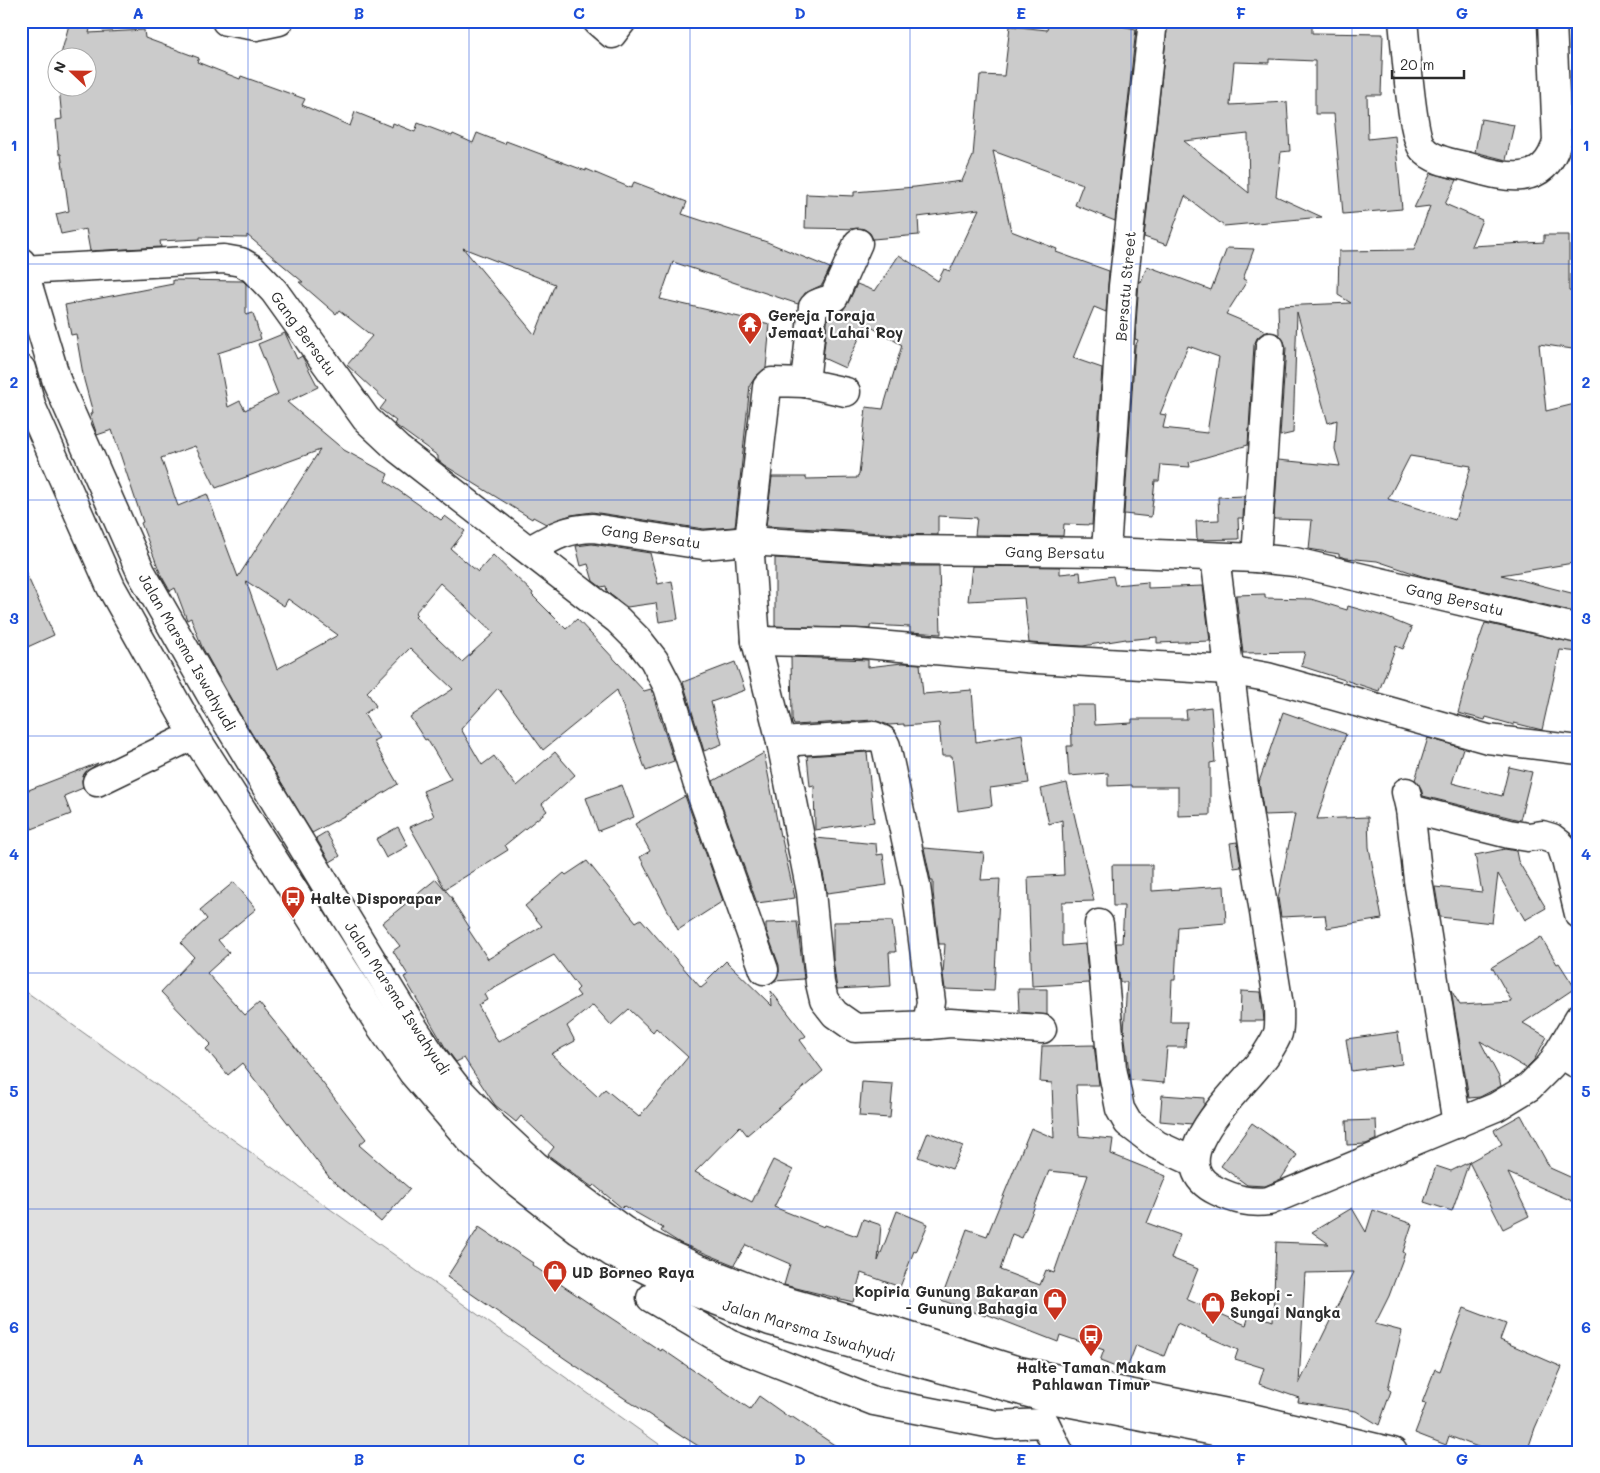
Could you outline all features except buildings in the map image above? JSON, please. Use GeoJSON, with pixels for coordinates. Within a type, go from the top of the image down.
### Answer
{"type":"FeatureCollection","features":[{"type":"Feature","properties":{"kind":"main road"},"geometry":{"type":"LineString","coordinates":[[226,21],[256,26],[280,21]]}},
{"type":"Feature","properties":{"kind":"main road"},"geometry":{"type":"LineString","coordinates":[[597,21],[612,34],[622,21]]}},
{"type":"Feature","properties":{"kind":"main road","name":"Bersatu Street"},"geometry":{"type":"LineString","coordinates":[[1106,552],[1124,286],[1153,21]]}},
{"type":"Feature","properties":{"kind":"main road"},"geometry":{"type":"LineString","coordinates":[[1403,21],[1415,127],[1418,140],[1423,149],[1432,156],[1503,176],[1517,177],[1534,173],[1546,165],[1553,155],[1557,142],[1552,21]]}},
{"type":"Feature","properties":{"kind":"main road"},"geometry":{"type":"LineString","coordinates":[[805,383],[813,307],[817,303],[830,300],[834,296],[858,243]]}},
{"type":"Feature","properties":{"kind":"main road","name":"Gang Bersatu"},"geometry":{"type":"LineString","coordinates":[[22,266],[224,259],[241,262],[253,269],[274,291],[366,419],[398,448],[618,620],[640,642],[654,660],[668,687],[697,782],[764,970]]}},
{"type":"Feature","properties":{"kind":"main road","name":"Jalan Marsma Iswahyudi"},"geometry":{"type":"LineString","coordinates":[[22,266],[57,382],[140,572],[222,714],[432,1056],[456,1087],[493,1126],[536,1166],[623,1230],[648,1245],[695,1267],[777,1299],[895,1332],[1019,1371],[1051,1401],[1252,1418],[1393,1452]]}},
{"type":"Feature","properties":{"kind":"main road"},"geometry":{"type":"LineString","coordinates":[[1256,558],[1270,347]]}},
{"type":"Feature","properties":{"kind":"main road","name":"Jalan Marsma Iswahyudi"},"geometry":{"type":"LineString","coordinates":[[21,369],[32,408],[111,587],[194,735],[379,1024],[413,1073],[471,1141],[518,1183],[578,1230],[613,1254],[688,1290],[770,1321],[1051,1401],[1240,1436],[1303,1452]]}},
{"type":"Feature","properties":{"kind":"main road"},"geometry":{"type":"LineString","coordinates":[[846,392],[805,383],[777,381],[772,382],[767,387],[749,540],[756,641],[781,742],[811,892],[820,984],[824,1000],[835,1014],[855,1028],[950,1023],[1042,1029]]}},
{"type":"Feature","properties":{"kind":"main road","name":"Gang Bersatu"},"geometry":{"type":"LineString","coordinates":[[530,550],[561,533],[576,529],[592,528],[703,545],[749,540],[899,550],[1106,552],[1256,558],[1295,562],[1579,628]]}},
{"type":"Feature","properties":{"kind":"main road"},"geometry":{"type":"LineString","coordinates":[[1215,557],[1245,793],[1279,1006],[1278,1033],[1267,1054],[1218,1113],[1199,1140],[1194,1162],[1198,1176],[1209,1187],[1236,1199],[1258,1202],[1269,1201],[1457,1124],[1496,1107],[1529,1087],[1551,1065],[1569,1059],[1579,1018]]}},
{"type":"Feature","properties":{"kind":"main road"},"geometry":{"type":"LineString","coordinates":[[756,641],[854,643],[1037,659],[1228,670],[1267,677],[1488,739],[1579,750]]}},
{"type":"Feature","properties":{"kind":"main road"},"geometry":{"type":"LineString","coordinates":[[97,782],[194,735]]}},
{"type":"Feature","properties":{"kind":"main road"},"geometry":{"type":"LineString","coordinates":[[781,742],[864,736],[878,737],[883,740],[886,746],[916,886],[931,1002],[929,1013],[930,1025]]}},
{"type":"Feature","properties":{"kind":"main road"},"geometry":{"type":"LineString","coordinates":[[1457,1124],[1418,880],[1408,800],[1509,834],[1542,835],[1570,845],[1566,860],[1579,914]]}},
{"type":"Feature","properties":{"kind":"main road"},"geometry":{"type":"LineString","coordinates":[[1099,924],[1112,1068],[1120,1110],[1128,1123],[1157,1145],[1194,1162]]}},
{"type":"Feature","properties":{"kind":"main road"},"geometry":{"type":"LineString","coordinates":[[651,1298],[729,1344],[874,1401],[997,1425],[1051,1401]]}},
{"type":"Feature","properties":{"kind":"main road"},"geometry":{"type":"LineString","coordinates":[[1038,1452],[1051,1401]]}},
{"type":"Feature","properties":{"kind":"main road"},"geometry":{"type":"LineString","coordinates":[[1051,1401],[1059,1452]]}},
{"type":"Feature","properties":{"kind":"shaded area"},"geometry":{"type":"Polygon","coordinates":[[[21,988],[670,1452],[21,1452],[21,988]]]}},
{"type":"Feature","properties":{"kind":"place","name":"Gereja Toraja Jemaat Lahai Roy"},"geometry":{"type":"Point","coordinates":[750,345]}},
{"type":"Feature","properties":{"kind":"place","name":"Halte Disporapar"},"geometry":{"type":"Point","coordinates":[293,919]}},
{"type":"Feature","properties":{"kind":"place","name":"UD Borneo Raya"},"geometry":{"type":"Point","coordinates":[555,1293]}},
{"type":"Feature","properties":{"kind":"place","name":"Kopiria Gunung Bakaran - Gunung Bahagia"},"geometry":{"type":"Point","coordinates":[1055,1321]}},
{"type":"Feature","properties":{"kind":"place","name":"Bekopi - Sungai Nangka"},"geometry":{"type":"Point","coordinates":[1213,1325]}},
{"type":"Feature","properties":{"kind":"place","name":"Halte Taman Makam Pahlawan Timur"},"geometry":{"type":"Point","coordinates":[1091,1357]}}]}
